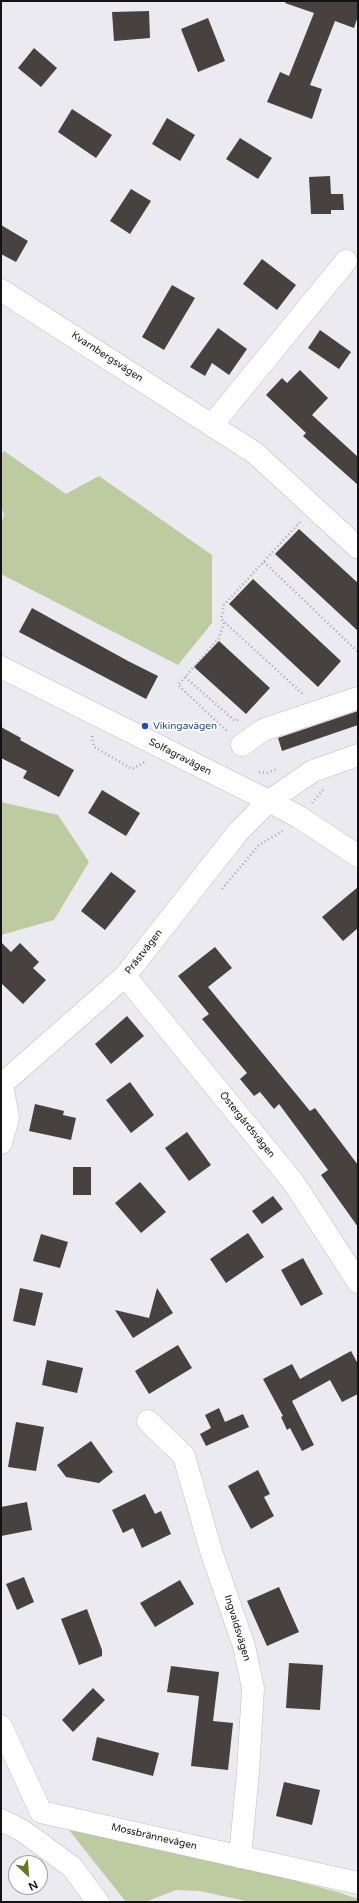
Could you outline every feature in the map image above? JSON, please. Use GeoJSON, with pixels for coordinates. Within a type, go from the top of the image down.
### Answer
{"type":"FeatureCollection","features":[{"type":"Feature","properties":{"kind":"street"},"geometry":{"type":"LineString","coordinates":[[212,425],[346,261]]}},
{"type":"Feature","properties":{"kind":"street","name":"Kvarnbergsvägen"},"geometry":{"type":"LineString","coordinates":[[1,290],[255,453],[358,548]]}},
{"type":"Feature","properties":{"kind":"street","name":"Solfagravägen"},"geometry":{"type":"LineString","coordinates":[[1,667],[269,801]]}},
{"type":"Feature","properties":{"kind":"street"},"geometry":{"type":"LineString","coordinates":[[242,745],[263,730],[358,698]]}},
{"type":"Feature","properties":{"kind":"street"},"geometry":{"type":"LineString","coordinates":[[358,755],[313,771],[269,801],[299,817],[358,856]]}},
{"type":"Feature","properties":{"kind":"street","name":"Prästvägen"},"geometry":{"type":"LineString","coordinates":[[2,1085],[125,976],[238,832],[269,801]]}},
{"type":"Feature","properties":{"kind":"street","name":"Östergårdsvägen"},"geometry":{"type":"LineString","coordinates":[[125,976],[294,1183],[358,1282]]}},
{"type":"Feature","properties":{"kind":"street"},"geometry":{"type":"LineString","coordinates":[[1,1143],[8,1118],[2,1085]]}},
{"type":"Feature","properties":{"kind":"street","name":"Ingvaldsvägen"},"geometry":{"type":"LineString","coordinates":[[148,1421],[184,1456],[211,1551],[244,1646],[249,1667],[253,1688],[248,1772],[240,1857]]}},
{"type":"Feature","properties":{"kind":"street","name":"Mossbrännevägen"},"geometry":{"type":"LineString","coordinates":[[1,1726],[41,1812],[358,1883]]}},
{"type":"Feature","properties":{"kind":"street"},"geometry":{"type":"LineString","coordinates":[[1,1820],[23,1831],[72,1867],[98,1902]]}},
{"type":"Feature","properties":{"kind":"path"},"geometry":{"type":"LineString","coordinates":[[299,699],[306,697],[221,619],[224,605],[314,507]]}},
{"type":"Feature","properties":{"kind":"path"},"geometry":{"type":"LineString","coordinates":[[264,562],[358,652]]}},
{"type":"Feature","properties":{"kind":"path"},"geometry":{"type":"LineString","coordinates":[[224,623],[219,638],[178,685],[242,745]]}},
{"type":"Feature","properties":{"kind":"path"},"geometry":{"type":"LineString","coordinates":[[184,677],[235,721],[242,719]]}},
{"type":"Feature","properties":{"kind":"path"},"geometry":{"type":"LineString","coordinates":[[92,735],[94,747],[132,769],[145,762],[152,765]]}},
{"type":"Feature","properties":{"kind":"path"},"geometry":{"type":"LineString","coordinates":[[238,832],[259,845]]}},
{"type":"Feature","properties":{"kind":"green space"},"geometry":{"type":"Polygon","coordinates":[[[4,451],[66,494],[99,476],[212,555],[212,623],[178,665],[1,574],[1,524],[4,515],[1,506],[1,455],[4,451]]]}},
{"type":"Feature","properties":{"kind":"green space"},"geometry":{"type":"Polygon","coordinates":[[[1,802],[58,815],[89,862],[54,920],[1,935],[1,802]]]}},
{"type":"Feature","properties":{"kind":"green space"},"geometry":{"type":"Polygon","coordinates":[[[69,1830],[225,1862],[338,1892],[358,1899],[358,1902],[250,1902],[200,1891],[176,1890],[145,1902],[126,1902],[69,1830]]]}},
{"type":"Feature","properties":{"kind":"building"},"geometry":{"type":"Polygon","coordinates":[[[286,1],[358,1],[358,16],[354,28],[335,21],[310,85],[322,89],[312,119],[267,102],[280,72],[289,76],[314,13],[285,3],[286,1]]]}},
{"type":"Feature","properties":{"kind":"building"},"geometry":{"type":"Polygon","coordinates":[[[149,11],[150,38],[114,41],[112,12],[149,11]]]}},
{"type":"Feature","properties":{"kind":"building"},"geometry":{"type":"Polygon","coordinates":[[[208,18],[225,61],[198,72],[181,29],[208,18]]]}},
{"type":"Feature","properties":{"kind":"building"},"geometry":{"type":"Polygon","coordinates":[[[34,48],[57,68],[41,87],[18,68],[34,48]]]}},
{"type":"Feature","properties":{"kind":"building"},"geometry":{"type":"Polygon","coordinates":[[[72,109],[112,135],[96,158],[58,132],[72,109]]]}},
{"type":"Feature","properties":{"kind":"building"},"geometry":{"type":"Polygon","coordinates":[[[167,118],[195,135],[180,161],[152,144],[167,118]]]}},
{"type":"Feature","properties":{"kind":"building"},"geometry":{"type":"Polygon","coordinates":[[[240,138],[272,158],[258,179],[226,159],[240,138]]]}},
{"type":"Feature","properties":{"kind":"building"},"geometry":{"type":"Polygon","coordinates":[[[330,176],[331,194],[343,194],[344,210],[331,210],[331,214],[311,214],[309,177],[330,176]]]}},
{"type":"Feature","properties":{"kind":"building"},"geometry":{"type":"Polygon","coordinates":[[[131,189],[151,201],[130,234],[110,221],[131,189]]]}},
{"type":"Feature","properties":{"kind":"building"},"geometry":{"type":"Polygon","coordinates":[[[1,225],[28,241],[16,262],[1,254],[1,225]]]}},
{"type":"Feature","properties":{"kind":"building"},"geometry":{"type":"Polygon","coordinates":[[[262,259],[296,285],[277,310],[243,284],[262,259]]]}},
{"type":"Feature","properties":{"kind":"building"},"geometry":{"type":"Polygon","coordinates":[[[172,285],[195,298],[164,350],[142,337],[172,285]]]}},
{"type":"Feature","properties":{"kind":"building"},"geometry":{"type":"Polygon","coordinates":[[[218,328],[247,349],[229,375],[212,363],[205,376],[190,367],[218,328]]]}},
{"type":"Feature","properties":{"kind":"building"},"geometry":{"type":"Polygon","coordinates":[[[320,330],[351,352],[339,369],[308,348],[320,330]]]}},
{"type":"Feature","properties":{"kind":"building"},"geometry":{"type":"Polygon","coordinates":[[[300,370],[328,398],[312,415],[358,457],[358,485],[303,436],[306,433],[266,395],[282,378],[287,383],[300,370]]]}},
{"type":"Feature","properties":{"kind":"building"},"geometry":{"type":"Polygon","coordinates":[[[299,529],[358,583],[358,631],[275,554],[299,529]]]}},
{"type":"Feature","properties":{"kind":"building"},"geometry":{"type":"Polygon","coordinates":[[[253,579],[341,661],[318,687],[229,604],[253,579]]]}},
{"type":"Feature","properties":{"kind":"building"},"geometry":{"type":"Polygon","coordinates":[[[32,608],[158,676],[146,699],[19,632],[32,608]]]}},
{"type":"Feature","properties":{"kind":"building"},"geometry":{"type":"Polygon","coordinates":[[[219,641],[270,688],[246,714],[194,667],[219,641]]]}},
{"type":"Feature","properties":{"kind":"building"},"geometry":{"type":"Polygon","coordinates":[[[358,711],[358,725],[282,751],[278,738],[358,711]]]}},
{"type":"Feature","properties":{"kind":"building"},"geometry":{"type":"Polygon","coordinates":[[[1,727],[21,738],[20,740],[74,770],[59,797],[23,778],[27,771],[1,758],[1,727]]]}},
{"type":"Feature","properties":{"kind":"building"},"geometry":{"type":"Polygon","coordinates":[[[102,790],[140,813],[126,836],[88,813],[102,790]]]}},
{"type":"Feature","properties":{"kind":"building"},"geometry":{"type":"Polygon","coordinates":[[[111,872],[136,891],[105,930],[81,911],[111,872]]]}},
{"type":"Feature","properties":{"kind":"building"},"geometry":{"type":"Polygon","coordinates":[[[358,887],[358,928],[343,941],[322,917],[358,887]]]}},
{"type":"Feature","properties":{"kind":"building"},"geometry":{"type":"Polygon","coordinates":[[[1,942],[11,952],[20,943],[39,962],[33,968],[46,980],[23,1004],[1,983],[1,942]]]}},
{"type":"Feature","properties":{"kind":"building"},"geometry":{"type":"Polygon","coordinates":[[[215,947],[232,968],[208,987],[310,1111],[315,1108],[358,1165],[358,1227],[321,1175],[328,1170],[279,1104],[274,1109],[260,1092],[254,1096],[240,1079],[247,1073],[202,1019],[209,1014],[178,976],[215,947]]]}},
{"type":"Feature","properties":{"kind":"building"},"geometry":{"type":"Polygon","coordinates":[[[127,1016],[144,1036],[111,1064],[95,1044],[127,1016]]]}},
{"type":"Feature","properties":{"kind":"building"},"geometry":{"type":"Polygon","coordinates":[[[130,1082],[154,1115],[131,1133],[106,1100],[130,1082]]]}},
{"type":"Feature","properties":{"kind":"building"},"geometry":{"type":"Polygon","coordinates":[[[35,1104],[64,1111],[63,1115],[76,1118],[71,1140],[29,1131],[35,1104]]]}},
{"type":"Feature","properties":{"kind":"building"},"geometry":{"type":"Polygon","coordinates":[[[187,1132],[211,1165],[189,1181],[165,1148],[187,1132]]]}},
{"type":"Feature","properties":{"kind":"building"},"geometry":{"type":"Polygon","coordinates":[[[73,1167],[91,1167],[91,1195],[73,1195],[73,1167]]]}},
{"type":"Feature","properties":{"kind":"building"},"geometry":{"type":"Polygon","coordinates":[[[140,1182],[166,1212],[141,1233],[115,1203],[140,1182]]]}},
{"type":"Feature","properties":{"kind":"building"},"geometry":{"type":"Polygon","coordinates":[[[273,1196],[283,1209],[262,1224],[252,1211],[273,1196]]]}},
{"type":"Feature","properties":{"kind":"building"},"geometry":{"type":"Polygon","coordinates":[[[248,1233],[264,1257],[226,1283],[210,1259],[248,1233]]]}},
{"type":"Feature","properties":{"kind":"building"},"geometry":{"type":"Polygon","coordinates":[[[41,1234],[68,1242],[60,1268],[33,1261],[41,1234]]]}},
{"type":"Feature","properties":{"kind":"building"},"geometry":{"type":"Polygon","coordinates":[[[303,1258],[323,1294],[301,1306],[281,1270],[303,1258]]]}},
{"type":"Feature","properties":{"kind":"building"},"geometry":{"type":"Polygon","coordinates":[[[20,1288],[43,1293],[35,1326],[13,1321],[20,1288]]]}},
{"type":"Feature","properties":{"kind":"building"},"geometry":{"type":"Polygon","coordinates":[[[157,1288],[173,1313],[133,1338],[115,1310],[149,1318],[157,1288]]]}},
{"type":"Feature","properties":{"kind":"building"},"geometry":{"type":"Polygon","coordinates":[[[178,1345],[192,1368],[149,1394],[135,1371],[178,1345]]]}},
{"type":"Feature","properties":{"kind":"building"},"geometry":{"type":"Polygon","coordinates":[[[351,1351],[358,1364],[358,1394],[342,1402],[330,1380],[292,1401],[314,1445],[302,1451],[290,1428],[287,1430],[281,1417],[283,1416],[263,1379],[292,1364],[300,1379],[351,1351]]]}},
{"type":"Feature","properties":{"kind":"building"},"geometry":{"type":"Polygon","coordinates":[[[47,1360],[83,1368],[77,1393],[42,1385],[47,1360]]]}},
{"type":"Feature","properties":{"kind":"building"},"geometry":{"type":"Polygon","coordinates":[[[219,1408],[225,1422],[243,1414],[249,1427],[206,1446],[200,1434],[211,1428],[205,1415],[219,1408]]]}},
{"type":"Feature","properties":{"kind":"building"},"geometry":{"type":"Polygon","coordinates":[[[16,1422],[44,1427],[36,1471],[8,1467],[16,1422]]]}},
{"type":"Feature","properties":{"kind":"building"},"geometry":{"type":"Polygon","coordinates":[[[91,1441],[113,1472],[99,1483],[66,1477],[57,1465],[91,1441]]]}},
{"type":"Feature","properties":{"kind":"building"},"geometry":{"type":"Polygon","coordinates":[[[258,1470],[270,1494],[264,1497],[274,1516],[251,1529],[228,1486],[258,1470]]]}},
{"type":"Feature","properties":{"kind":"building"},"geometry":{"type":"Polygon","coordinates":[[[145,1494],[155,1514],[161,1511],[171,1534],[142,1548],[133,1528],[123,1533],[112,1510],[145,1494]]]}},
{"type":"Feature","properties":{"kind":"building"},"geometry":{"type":"Polygon","coordinates":[[[27,1502],[32,1530],[1,1536],[1,1507],[27,1502]]]}},
{"type":"Feature","properties":{"kind":"building"},"geometry":{"type":"Polygon","coordinates":[[[24,1577],[34,1602],[17,1610],[6,1584],[24,1577]]]}},
{"type":"Feature","properties":{"kind":"building"},"geometry":{"type":"Polygon","coordinates":[[[180,1580],[194,1604],[155,1627],[140,1603],[180,1580]]]}},
{"type":"Feature","properties":{"kind":"building"},"geometry":{"type":"Polygon","coordinates":[[[279,1587],[299,1632],[267,1646],[247,1601],[279,1587]]]}},
{"type":"Feature","properties":{"kind":"building"},"geometry":{"type":"Polygon","coordinates":[[[87,1609],[102,1650],[102,1656],[79,1665],[61,1619],[87,1609]]]}},
{"type":"Feature","properties":{"kind":"building"},"geometry":{"type":"Polygon","coordinates":[[[289,1663],[323,1665],[320,1710],[286,1708],[289,1663]]]}},
{"type":"Feature","properties":{"kind":"building"},"geometry":{"type":"Polygon","coordinates":[[[171,1666],[219,1672],[213,1721],[233,1723],[228,1770],[191,1766],[199,1696],[167,1692],[171,1666]]]}},
{"type":"Feature","properties":{"kind":"building"},"geometry":{"type":"Polygon","coordinates":[[[93,1688],[105,1700],[73,1732],[62,1720],[93,1688]]]}},
{"type":"Feature","properties":{"kind":"building"},"geometry":{"type":"Polygon","coordinates":[[[97,1737],[159,1753],[153,1776],[92,1760],[97,1737]]]}},
{"type":"Feature","properties":{"kind":"building"},"geometry":{"type":"Polygon","coordinates":[[[284,1782],[320,1790],[312,1825],[276,1816],[284,1782]]]}},
{"type":"Feature","properties":{"kind":"place","name":"Vikingavägen"},"geometry":{"type":"Point","coordinates":[145,726]}}]}
